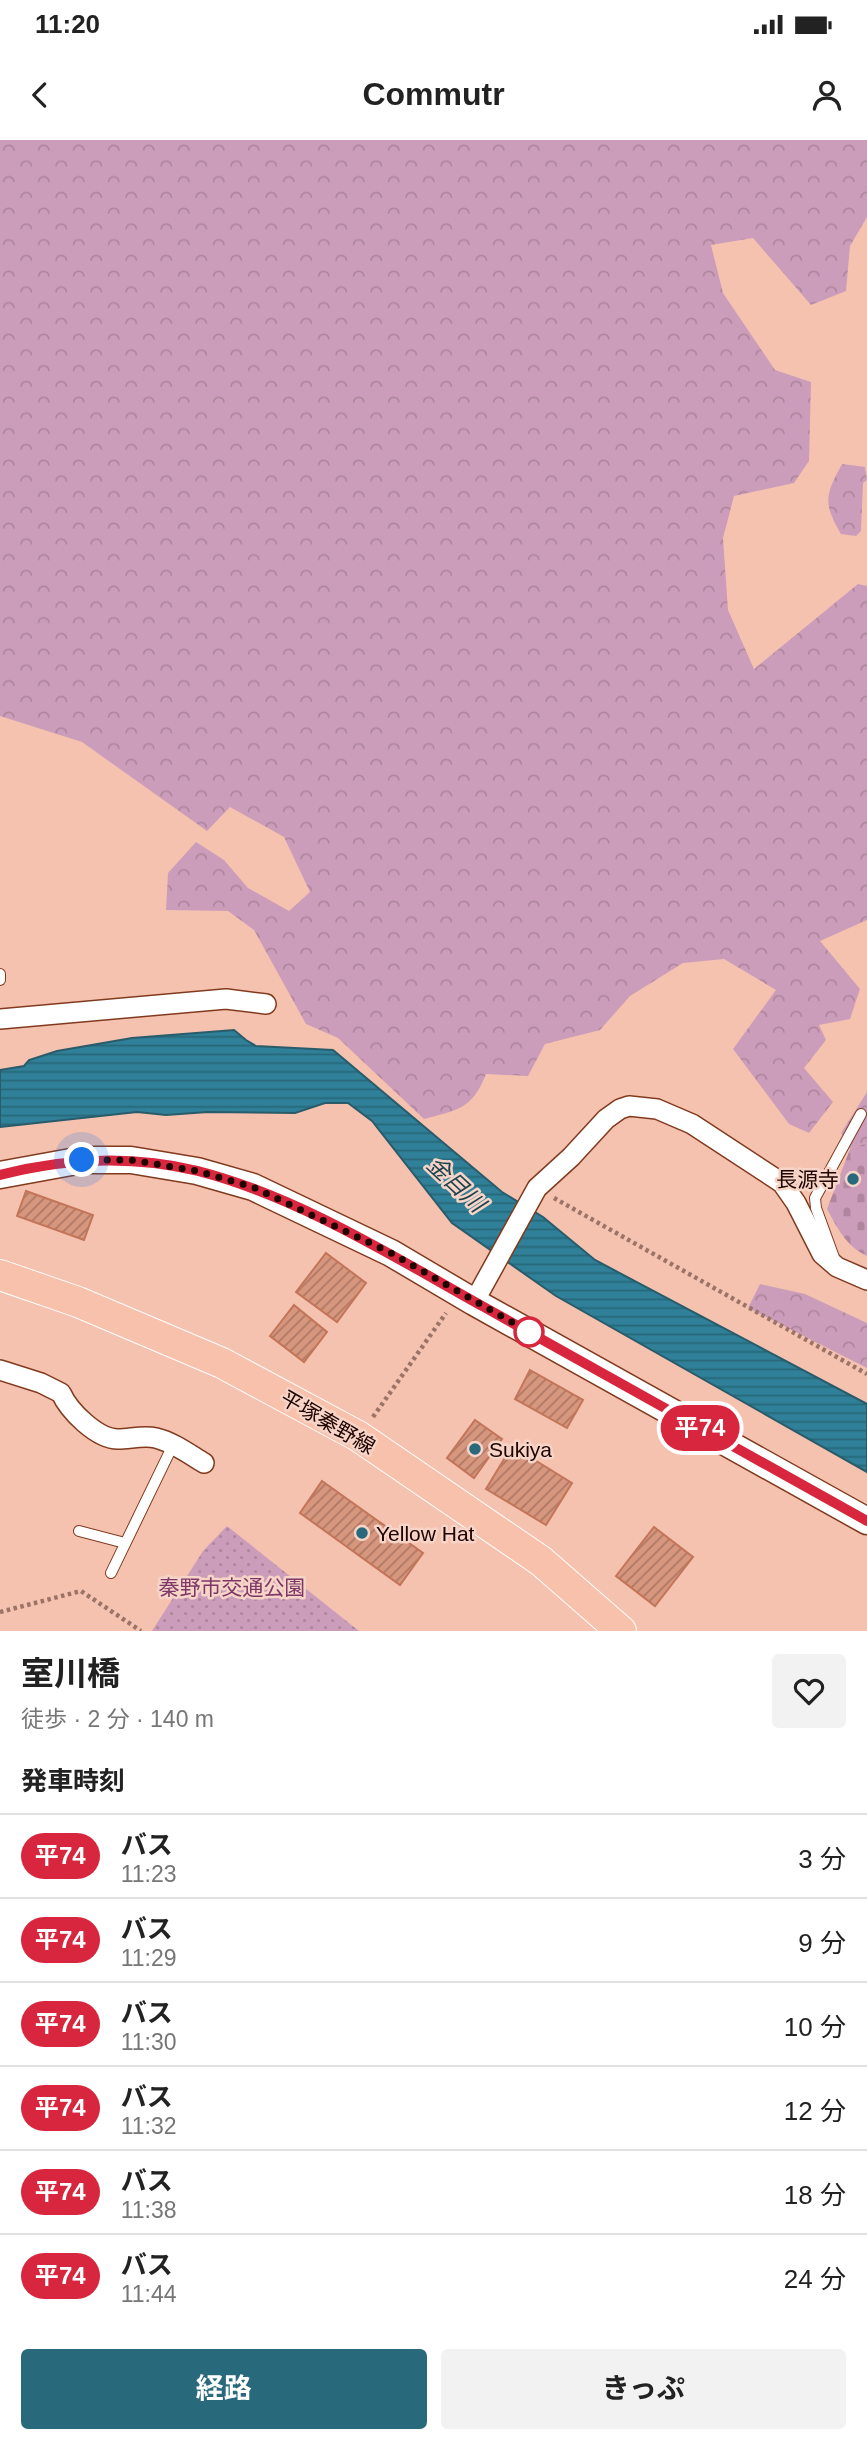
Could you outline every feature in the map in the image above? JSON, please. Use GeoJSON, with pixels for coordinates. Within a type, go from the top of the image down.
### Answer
{"type":"FeatureCollection","features":[{"type":"Feature","properties":{"kind":"main road","name":"平塚秦野線"},"geometry":{"type":"LineString","coordinates":[[0,1275],[78,1302],[222,1363],[358,1436],[541,1561],[621,1631]]}},
{"type":"Feature","properties":{"kind":"street"},"geometry":{"type":"LineString","coordinates":[[0,1019],[226,999],[266,1004]]}},
{"type":"Feature","properties":{"kind":"street"},"geometry":{"type":"LineString","coordinates":[[468,1299],[537,1188],[571,1157],[606,1119],[629,1106],[657,1109],[692,1124],[782,1183],[822,1254],[837,1266],[867,1280]]}},
{"type":"Feature","properties":{"kind":"street"},"geometry":{"type":"LineString","coordinates":[[0,1175],[82,1160],[131,1160],[197,1171],[253,1187],[391,1253],[468,1299],[867,1521]]}},
{"type":"Feature","properties":{"kind":"street"},"geometry":{"type":"LineString","coordinates":[[0,1370],[41,1383],[61,1393],[66,1405],[103,1437],[155,1438],[204,1463]]}},
{"type":"Feature","properties":{"kind":"lane"},"geometry":{"type":"LineString","coordinates":[[0,974],[0,980]]}},
{"type":"Feature","properties":{"kind":"lane"},"geometry":{"type":"LineString","coordinates":[[837,1266],[816,1208],[815,1198],[861,1114]]}},
{"type":"Feature","properties":{"kind":"lane"},"geometry":{"type":"LineString","coordinates":[[111,1573],[173,1445]]}},
{"type":"Feature","properties":{"kind":"lane"},"geometry":{"type":"LineString","coordinates":[[79,1531],[125,1543]]}},
{"type":"Feature","properties":{"kind":"path"},"geometry":{"type":"LineString","coordinates":[[537,1188],[867,1374]]}},
{"type":"Feature","properties":{"kind":"path"},"geometry":{"type":"LineString","coordinates":[[369,1422],[468,1299]]}},
{"type":"Feature","properties":{"kind":"path"},"geometry":{"type":"LineString","coordinates":[[0,1612],[80,1591],[141,1631]]}},
{"type":"Feature","properties":{"kind":"green space"},"geometry":{"type":"Polygon","coordinates":[[[0,140],[867,140],[867,217],[850,246],[846,291],[811,305],[753,238],[711,245],[723,293],[775,370],[811,382],[809,461],[794,483],[734,496],[723,538],[728,610],[754,669],[858,584],[867,586],[867,920],[820,941],[860,989],[850,1019],[819,1025],[826,1040],[804,1068],[833,1102],[809,1133],[789,1124],[733,1049],[776,990],[724,959],[683,963],[630,996],[600,1030],[545,1044],[528,1076],[486,1074],[469,1102],[462,1107],[424,1119],[338,1038],[306,1024],[254,930],[228,911],[166,910],[168,873],[196,842],[224,860],[248,888],[289,911],[310,892],[284,837],[230,807],[207,831],[82,742],[0,716],[0,140]]]}},
{"type":"Feature","properties":{"kind":"green space"},"geometry":{"type":"Polygon","coordinates":[[[842,464],[865,467],[867,480],[863,483],[861,531],[856,536],[841,534],[829,506],[832,483],[842,464]]]}},
{"type":"Feature","properties":{"kind":"green space"},"geometry":{"type":"Polygon","coordinates":[[[867,1092],[867,1143],[850,1149],[841,1133],[867,1092]]]}},
{"type":"Feature","properties":{"kind":"green space","name":"長源寺"},"geometry":{"type":"Polygon","coordinates":[[[867,1143],[867,1256],[848,1242],[827,1209],[850,1149],[867,1143]]]}},
{"type":"Feature","properties":{"kind":"green space"},"geometry":{"type":"Polygon","coordinates":[[[760,1284],[805,1294],[867,1323],[867,1368],[748,1308],[760,1284]]]}},
{"type":"Feature","properties":{"kind":"green space","name":"秦野市交通公園"},"geometry":{"type":"Polygon","coordinates":[[[227,1526],[359,1631],[152,1631],[203,1551],[227,1526]]]}},
{"type":"Feature","properties":{"kind":"water","name":"金目川"},"geometry":{"type":"Polygon","coordinates":[[[234,1030],[256,1046],[333,1050],[502,1192],[543,1217],[595,1260],[867,1404],[867,1472],[556,1296],[452,1223],[372,1121],[348,1103],[325,1103],[295,1113],[208,1112],[166,1115],[137,1112],[0,1127],[0,1070],[24,1066],[29,1060],[57,1051],[132,1038],[234,1030]]]}},
{"type":"Feature","properties":{"kind":"building"},"geometry":{"type":"Polygon","coordinates":[[[26,1191],[93,1215],[84,1240],[17,1216],[26,1191]]]}},
{"type":"Feature","properties":{"kind":"building"},"geometry":{"type":"Polygon","coordinates":[[[326,1253],[366,1283],[337,1322],[296,1292],[326,1253]]]}},
{"type":"Feature","properties":{"kind":"building"},"geometry":{"type":"Polygon","coordinates":[[[294,1305],[327,1332],[304,1362],[270,1336],[294,1305]]]}},
{"type":"Feature","properties":{"kind":"building"},"geometry":{"type":"Polygon","coordinates":[[[530,1370],[583,1400],[567,1428],[515,1399],[530,1370]]]}},
{"type":"Feature","properties":{"kind":"building","name":"Sukiya"},"geometry":{"type":"Polygon","coordinates":[[[475,1420],[502,1439],[474,1478],[447,1458],[475,1420]]]}},
{"type":"Feature","properties":{"kind":"building"},"geometry":{"type":"Polygon","coordinates":[[[512,1446],[572,1483],[546,1525],[486,1489],[512,1446]]]}},
{"type":"Feature","properties":{"kind":"building","name":"Yellow Hat"},"geometry":{"type":"Polygon","coordinates":[[[322,1481],[423,1553],[400,1585],[300,1513],[322,1481]]]}},
{"type":"Feature","properties":{"kind":"building"},"geometry":{"type":"Polygon","coordinates":[[[654,1527],[693,1557],[655,1606],[616,1576],[654,1527]]]}},
{"type":"Feature","properties":{"kind":"bus line","name":"平74"},"geometry":{"type":"LineString","coordinates":[[0,1175],[21,1169],[82,1160],[131,1160],[197,1171],[253,1187],[391,1253],[867,1521]]}},
{"type":"Feature","properties":{"kind":"place","name":"長源寺"},"geometry":{"type":"Point","coordinates":[853,1179]}},
{"type":"Feature","properties":{"kind":"place","name":"Sukiya"},"geometry":{"type":"Point","coordinates":[475,1449]}},
{"type":"Feature","properties":{"kind":"place","name":"Yellow Hat"},"geometry":{"type":"Point","coordinates":[362,1533]}},
{"type":"Feature","properties":{"kind":"route"},"geometry":{"type":"LineString","coordinates":[[82,1160],[131,1160],[197,1171],[253,1187],[391,1253],[529,1332]]}}]}
